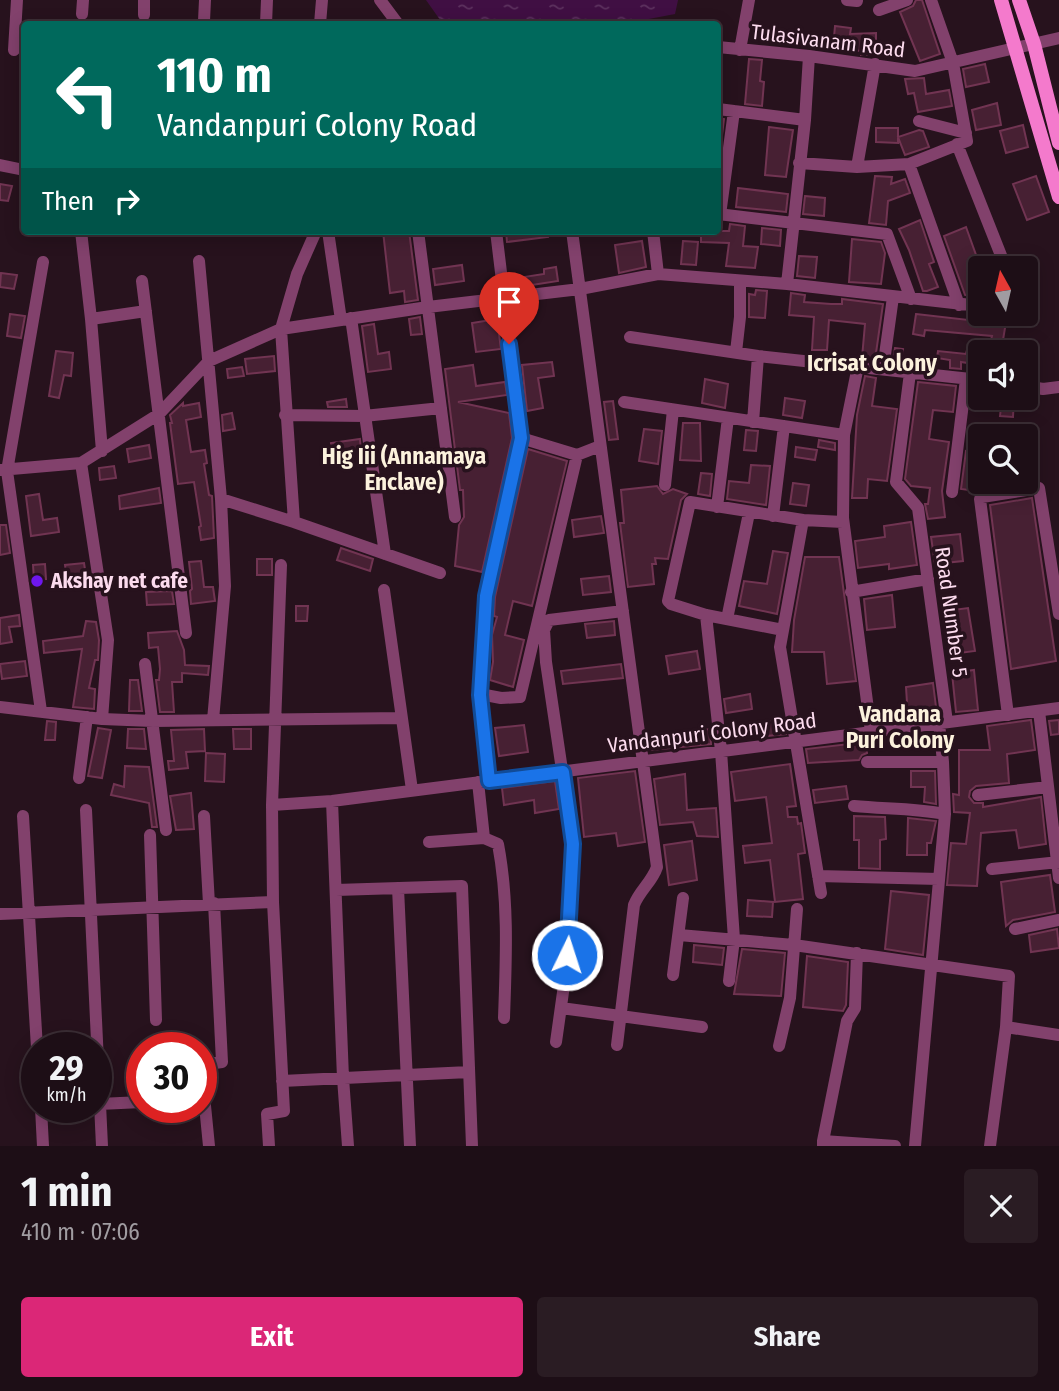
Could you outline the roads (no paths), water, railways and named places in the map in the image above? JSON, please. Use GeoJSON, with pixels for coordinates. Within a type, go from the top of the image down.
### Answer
{"type":"FeatureCollection","features":[{"type":"Feature","properties":{"kind":"main road"},"geometry":{"type":"LineString","coordinates":[[1001,0],[1059,197]]}},
{"type":"Feature","properties":{"kind":"main road"},"geometry":{"type":"LineString","coordinates":[[1019,0],[1034,44],[1059,142]]}},
{"type":"Feature","properties":{"kind":"street"},"geometry":{"type":"LineString","coordinates":[[14,50],[17,0]]}},
{"type":"Feature","properties":{"kind":"street"},"geometry":{"type":"LineString","coordinates":[[82,14],[83,0]]}},
{"type":"Feature","properties":{"kind":"street"},"geometry":{"type":"LineString","coordinates":[[144,0],[144,15]]}},
{"type":"Feature","properties":{"kind":"street"},"geometry":{"type":"LineString","coordinates":[[204,21],[205,0]]}},
{"type":"Feature","properties":{"kind":"street"},"geometry":{"type":"LineString","coordinates":[[266,21],[267,0]]}},
{"type":"Feature","properties":{"kind":"street"},"geometry":{"type":"LineString","coordinates":[[320,21],[322,0]]}},
{"type":"Feature","properties":{"kind":"street"},"geometry":{"type":"LineString","coordinates":[[380,0],[396,21]]}},
{"type":"Feature","properties":{"kind":"street"},"geometry":{"type":"LineString","coordinates":[[740,50],[749,0]]}},
{"type":"Feature","properties":{"kind":"street"},"geometry":{"type":"LineString","coordinates":[[847,0],[857,1]]}},
{"type":"Feature","properties":{"kind":"street"},"geometry":{"type":"LineString","coordinates":[[879,10],[907,0]]}},
{"type":"Feature","properties":{"kind":"street"},"geometry":{"type":"LineString","coordinates":[[931,0],[953,63],[962,139],[1002,256]]}},
{"type":"Feature","properties":{"kind":"street","name":"Tulasivanam Road"},"geometry":{"type":"LineString","coordinates":[[721,47],[875,64],[915,71],[1059,38]]}},
{"type":"Feature","properties":{"kind":"street"},"geometry":{"type":"LineString","coordinates":[[787,284],[805,120],[809,56]]}},
{"type":"Feature","properties":{"kind":"street"},"geometry":{"type":"LineString","coordinates":[[857,167],[875,64]]}},
{"type":"Feature","properties":{"kind":"street"},"geometry":{"type":"LineString","coordinates":[[721,109],[805,120]]}},
{"type":"Feature","properties":{"kind":"street"},"geometry":{"type":"LineString","coordinates":[[721,200],[734,111]]}},
{"type":"Feature","properties":{"kind":"street"},"geometry":{"type":"LineString","coordinates":[[919,121],[962,139]]}},
{"type":"Feature","properties":{"kind":"street"},"geometry":{"type":"LineString","coordinates":[[799,163],[857,167],[909,163],[962,139]]}},
{"type":"Feature","properties":{"kind":"street"},"geometry":{"type":"LineString","coordinates":[[909,163],[959,305]]}},
{"type":"Feature","properties":{"kind":"street"},"geometry":{"type":"LineString","coordinates":[[0,165],[21,169]]}},
{"type":"Feature","properties":{"kind":"street"},"geometry":{"type":"LineString","coordinates":[[721,214],[887,234],[911,299]]}},
{"type":"Feature","properties":{"kind":"street"},"geometry":{"type":"LineString","coordinates":[[81,235],[91,318],[102,451]]}},
{"type":"Feature","properties":{"kind":"street"},"geometry":{"type":"LineString","coordinates":[[294,522],[281,329],[297,274],[314,235]]}},
{"type":"Feature","properties":{"kind":"street"},"geometry":{"type":"LineString","coordinates":[[329,235],[364,416],[385,554]]}},
{"type":"Feature","properties":{"kind":"street"},"geometry":{"type":"LineString","coordinates":[[419,235],[455,517]]}},
{"type":"Feature","properties":{"kind":"street"},"geometry":{"type":"LineString","coordinates":[[484,838],[480,695],[486,596],[521,438],[496,235]]}},
{"type":"Feature","properties":{"kind":"street"},"geometry":{"type":"LineString","coordinates":[[573,235],[657,867],[653,879],[638,893],[634,905],[617,1045]]}},
{"type":"Feature","properties":{"kind":"street"},"geometry":{"type":"LineString","coordinates":[[653,235],[658,274]]}},
{"type":"Feature","properties":{"kind":"street"},"geometry":{"type":"LineString","coordinates":[[199,261],[221,499],[225,586],[213,720]]}},
{"type":"Feature","properties":{"kind":"street"},"geometry":{"type":"LineString","coordinates":[[41,711],[4,470],[43,262]]}},
{"type":"Feature","properties":{"kind":"street"},"geometry":{"type":"LineString","coordinates":[[4,470],[81,463],[159,414],[209,361],[281,329],[428,307],[580,289],[658,274],[787,284],[968,305]]}},
{"type":"Feature","properties":{"kind":"street"},"geometry":{"type":"LineString","coordinates":[[142,281],[186,633]]}},
{"type":"Feature","properties":{"kind":"street"},"geometry":{"type":"LineString","coordinates":[[736,352],[740,281]]}},
{"type":"Feature","properties":{"kind":"street"},"geometry":{"type":"LineString","coordinates":[[883,369],[893,297]]}},
{"type":"Feature","properties":{"kind":"street"},"geometry":{"type":"LineString","coordinates":[[91,318],[146,311]]}},
{"type":"Feature","properties":{"kind":"street"},"geometry":{"type":"LineString","coordinates":[[630,337],[758,356],[966,379],[952,492]]}},
{"type":"Feature","properties":{"kind":"street"},"geometry":{"type":"LineString","coordinates":[[753,422],[758,356]]}},
{"type":"Feature","properties":{"kind":"street"},"geometry":{"type":"LineString","coordinates":[[858,366],[844,435],[843,522],[872,732]]}},
{"type":"Feature","properties":{"kind":"street","name":"Road Number 5"},"geometry":{"type":"LineString","coordinates":[[910,373],[896,482],[918,508],[943,723],[945,814],[915,1146]]}},
{"type":"Feature","properties":{"kind":"street"},"geometry":{"type":"LineString","coordinates":[[1038,387],[1059,387]]}},
{"type":"Feature","properties":{"kind":"street"},"geometry":{"type":"LineString","coordinates":[[624,402],[844,435]]}},
{"type":"Feature","properties":{"kind":"street"},"geometry":{"type":"LineString","coordinates":[[285,415],[364,416],[441,408]]}},
{"type":"Feature","properties":{"kind":"street"},"geometry":{"type":"LineString","coordinates":[[665,485],[673,410]]}},
{"type":"Feature","properties":{"kind":"street"},"geometry":{"type":"LineString","coordinates":[[717,507],[728,418]]}},
{"type":"Feature","properties":{"kind":"street"},"geometry":{"type":"LineString","coordinates":[[774,516],[784,426]]}},
{"type":"Feature","properties":{"kind":"street"},"geometry":{"type":"LineString","coordinates":[[521,438],[577,455],[600,446]]}},
{"type":"Feature","properties":{"kind":"street"},"geometry":{"type":"LineString","coordinates":[[480,695],[520,697],[577,455]]}},
{"type":"Feature","properties":{"kind":"street"},"geometry":{"type":"LineString","coordinates":[[81,463],[108,640],[102,719]]}},
{"type":"Feature","properties":{"kind":"street"},"geometry":{"type":"LineString","coordinates":[[1009,715],[980,499],[982,496],[1039,488],[1059,614]]}},
{"type":"Feature","properties":{"kind":"street"},"geometry":{"type":"LineString","coordinates":[[221,499],[440,573]]}},
{"type":"Feature","properties":{"kind":"street"},"geometry":{"type":"LineString","coordinates":[[783,630],[706,615],[668,601],[689,504],[692,502],[803,520],[843,522]]}},
{"type":"Feature","properties":{"kind":"street"},"geometry":{"type":"LineString","coordinates":[[727,619],[749,513]]}},
{"type":"Feature","properties":{"kind":"street"},"geometry":{"type":"LineString","coordinates":[[803,520],[780,647],[821,893]]}},
{"type":"Feature","properties":{"kind":"street"},"geometry":{"type":"LineString","coordinates":[[269,1146],[267,1114],[284,1111],[273,902],[272,806],[281,565]]}},
{"type":"Feature","properties":{"kind":"street"},"geometry":{"type":"LineString","coordinates":[[851,592],[928,579]]}},
{"type":"Feature","properties":{"kind":"street"},"geometry":{"type":"LineString","coordinates":[[384,590],[412,790]]}},
{"type":"Feature","properties":{"kind":"street"},"geometry":{"type":"LineString","coordinates":[[556,1042],[565,978],[573,853],[546,662],[544,630],[549,620],[623,611]]}},
{"type":"Feature","properties":{"kind":"street"},"geometry":{"type":"LineString","coordinates":[[706,615],[720,751],[734,939],[729,981]]}},
{"type":"Feature","properties":{"kind":"street"},"geometry":{"type":"LineString","coordinates":[[145,664],[166,830]]}},
{"type":"Feature","properties":{"kind":"street"},"geometry":{"type":"LineString","coordinates":[[0,707],[102,719],[153,721],[402,718]]}},
{"type":"Feature","properties":{"kind":"street","name":"Vandanpuri Colony Road"},"geometry":{"type":"LineString","coordinates":[[272,806],[332,801],[1059,708]]}},
{"type":"Feature","properties":{"kind":"street"},"geometry":{"type":"LineString","coordinates":[[1039,711],[1059,878]]}},
{"type":"Feature","properties":{"kind":"street"},"geometry":{"type":"LineString","coordinates":[[79,778],[87,717]]}},
{"type":"Feature","properties":{"kind":"street"},"geometry":{"type":"LineString","coordinates":[[867,762],[943,762]]}},
{"type":"Feature","properties":{"kind":"street"},"geometry":{"type":"LineString","coordinates":[[978,795],[1048,788]]}},
{"type":"Feature","properties":{"kind":"street"},"geometry":{"type":"LineString","coordinates":[[332,801],[348,1146]]}},
{"type":"Feature","properties":{"kind":"street"},"geometry":{"type":"LineString","coordinates":[[854,806],[917,808],[945,814]]}},
{"type":"Feature","properties":{"kind":"street"},"geometry":{"type":"LineString","coordinates":[[86,810],[96,1032]]}},
{"type":"Feature","properties":{"kind":"street"},"geometry":{"type":"LineString","coordinates":[[23,816],[36,1032]]}},
{"type":"Feature","properties":{"kind":"street"},"geometry":{"type":"LineString","coordinates":[[204,816],[222,1062],[217,1063]]}},
{"type":"Feature","properties":{"kind":"street"},"geometry":{"type":"LineString","coordinates":[[150,835],[156,1020]]}},
{"type":"Feature","properties":{"kind":"street"},"geometry":{"type":"LineString","coordinates":[[429,842],[484,838],[498,844],[507,931],[504,1018]]}},
{"type":"Feature","properties":{"kind":"street"},"geometry":{"type":"LineString","coordinates":[[992,869],[1058,862]]}},
{"type":"Feature","properties":{"kind":"street"},"geometry":{"type":"LineString","coordinates":[[818,876],[939,879]]}},
{"type":"Feature","properties":{"kind":"street"},"geometry":{"type":"LineString","coordinates":[[336,890],[462,886],[472,1146]]}},
{"type":"Feature","properties":{"kind":"street"},"geometry":{"type":"LineString","coordinates":[[398,888],[410,1146]]}},
{"type":"Feature","properties":{"kind":"street"},"geometry":{"type":"LineString","coordinates":[[673,975],[683,898]]}},
{"type":"Feature","properties":{"kind":"street"},"geometry":{"type":"LineString","coordinates":[[0,914],[273,902]]}},
{"type":"Feature","properties":{"kind":"street"},"geometry":{"type":"LineString","coordinates":[[779,1046],[790,998],[796,909]]}},
{"type":"Feature","properties":{"kind":"street"},"geometry":{"type":"LineString","coordinates":[[1015,929],[1059,920]]}},
{"type":"Feature","properties":{"kind":"street"},"geometry":{"type":"LineString","coordinates":[[679,935],[794,945],[1009,976],[1006,1027],[990,1146]]}},
{"type":"Feature","properties":{"kind":"street"},"geometry":{"type":"LineString","coordinates":[[857,953],[855,1008],[848,1021],[823,1143],[895,1146]]}},
{"type":"Feature","properties":{"kind":"street"},"geometry":{"type":"LineString","coordinates":[[561,1008],[702,1027]]}},
{"type":"Feature","properties":{"kind":"street"},"geometry":{"type":"LineString","coordinates":[[1006,1027],[1059,1035]]}},
{"type":"Feature","properties":{"kind":"street"},"geometry":{"type":"LineString","coordinates":[[282,1081],[468,1072]]}},
{"type":"Feature","properties":{"kind":"street"},"geometry":{"type":"LineString","coordinates":[[42,1123],[43,1146]]}},
{"type":"Feature","properties":{"kind":"street"},"geometry":{"type":"LineString","coordinates":[[100,1123],[102,1146]]}},
{"type":"Feature","properties":{"kind":"street"},"geometry":{"type":"LineString","coordinates":[[207,1123],[209,1146]]}},
{"type":"Feature","properties":{"kind":"water"},"geometry":{"type":"Polygon","coordinates":[[[426,0],[678,0],[675,14],[638,21],[441,21],[426,0]]]}},
{"type":"Feature","properties":{"kind":"place","name":"Akshay net cafe"},"geometry":{"type":"Point","coordinates":[37,581]}},
{"type":"Feature","properties":{"kind":"district","name":"Icrisat Colony"},"geometry":{"type":"Point","coordinates":[872,363]}},
{"type":"Feature","properties":{"kind":"district","name":"Hig Iii (Annamaya Enclave)"},"geometry":{"type":"Point","coordinates":[404,469]}},
{"type":"Feature","properties":{"kind":"district","name":"Vandana Puri Colony"},"geometry":{"type":"Point","coordinates":[900,727]}}]}
